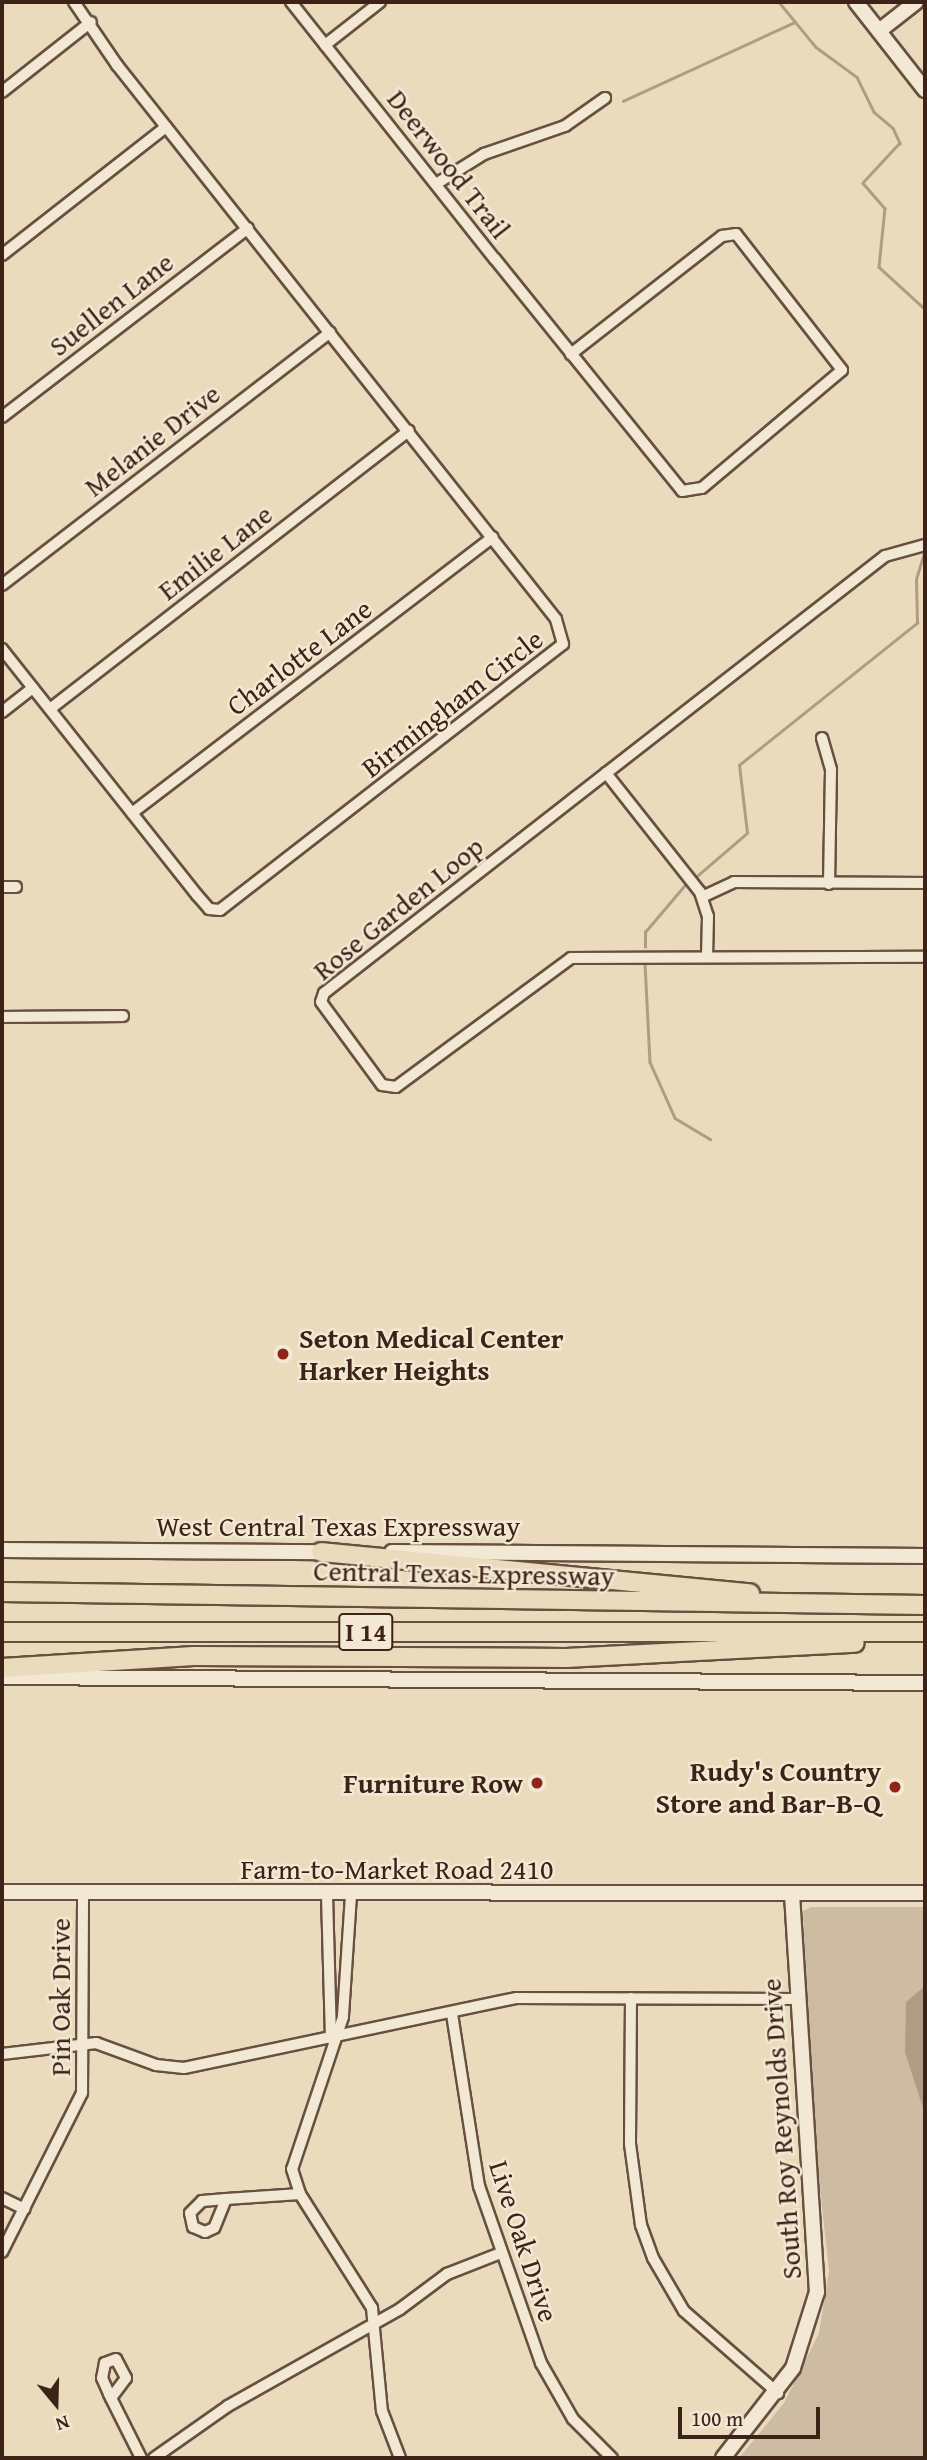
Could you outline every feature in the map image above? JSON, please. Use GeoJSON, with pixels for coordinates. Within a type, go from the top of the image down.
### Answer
{"type":"FeatureCollection","features":[{"type":"Feature","properties":{"kind":"highway"},"geometry":{"type":"LineString","coordinates":[[321,1552],[694,1587],[790,1603]]}},
{"type":"Feature","properties":{"kind":"highway","name":"Central Texas Expressway"},"geometry":{"type":"LineString","coordinates":[[2,1592],[925,1605]]}},
{"type":"Feature","properties":{"kind":"highway","name":"Central Texas Expressway"},"geometry":{"type":"LineString","coordinates":[[2,1632],[925,1632]]}},
{"type":"Feature","properties":{"kind":"highway"},"geometry":{"type":"LineString","coordinates":[[2,1668],[194,1656],[566,1658],[869,1642],[904,1632]]}},
{"type":"Feature","properties":{"kind":"main road"},"geometry":{"type":"LineString","coordinates":[[856,2],[925,90]]}},
{"type":"Feature","properties":{"kind":"main road"},"geometry":{"type":"LineString","coordinates":[[879,31],[916,2]]}},
{"type":"Feature","properties":{"kind":"main road","name":"West Central Texas Expressway"},"geometry":{"type":"LineString","coordinates":[[2,1550],[675,1552],[925,1556]]}},
{"type":"Feature","properties":{"kind":"main road"},"geometry":{"type":"LineString","coordinates":[[2,1677],[925,1682]]}},
{"type":"Feature","properties":{"kind":"main road","name":"Farm-to-Market Road 2410"},"geometry":{"type":"LineString","coordinates":[[2,1892],[327,1895],[925,1893]]}},
{"type":"Feature","properties":{"kind":"main road","name":"South Roy Reynolds Drive"},"geometry":{"type":"LineString","coordinates":[[723,2458],[778,2393],[806,2339],[819,2269],[795,1999],[792,1894]]}},
{"type":"Feature","properties":{"kind":"street","name":"Birmingham Circle"},"geometry":{"type":"LineString","coordinates":[[2,649],[209,909],[240,896],[564,644],[556,619],[166,127],[74,2]]}},
{"type":"Feature","properties":{"kind":"street","name":"Deerwood Trail"},"geometry":{"type":"LineString","coordinates":[[291,2],[436,184],[572,354],[682,491],[691,493],[842,370],[736,234],[722,236],[572,354]]}},
{"type":"Feature","properties":{"kind":"street"},"geometry":{"type":"LineString","coordinates":[[325,45],[380,2]]}},
{"type":"Feature","properties":{"kind":"street"},"geometry":{"type":"LineString","coordinates":[[2,92],[91,22]]}},
{"type":"Feature","properties":{"kind":"street"},"geometry":{"type":"LineString","coordinates":[[436,184],[484,154],[565,126],[605,98]]}},
{"type":"Feature","properties":{"kind":"street"},"geometry":{"type":"LineString","coordinates":[[2,255],[166,127]]}},
{"type":"Feature","properties":{"kind":"street","name":"Suellen Lane"},"geometry":{"type":"LineString","coordinates":[[2,417],[248,228]]}},
{"type":"Feature","properties":{"kind":"street","name":"Melanie Drive"},"geometry":{"type":"LineString","coordinates":[[2,585],[330,332]]}},
{"type":"Feature","properties":{"kind":"street","name":"Emilie Lane"},"geometry":{"type":"LineString","coordinates":[[50,709],[409,431]]}},
{"type":"Feature","properties":{"kind":"street","name":"Charlotte Lane"},"geometry":{"type":"LineString","coordinates":[[132,813],[493,537]]}},
{"type":"Feature","properties":{"kind":"street","name":"Rose Garden Loop"},"geometry":{"type":"LineString","coordinates":[[925,545],[885,556],[324,993],[324,1010],[382,1085],[396,1087],[571,958],[925,957]]}},
{"type":"Feature","properties":{"kind":"street"},"geometry":{"type":"LineString","coordinates":[[2,712],[33,688]]}},
{"type":"Feature","properties":{"kind":"street"},"geometry":{"type":"LineString","coordinates":[[822,738],[831,770],[829,884]]}},
{"type":"Feature","properties":{"kind":"street"},"geometry":{"type":"LineString","coordinates":[[606,773],[702,897],[708,957]]}},
{"type":"Feature","properties":{"kind":"street"},"geometry":{"type":"LineString","coordinates":[[702,897],[734,882],[925,883]]}},
{"type":"Feature","properties":{"kind":"street"},"geometry":{"type":"LineString","coordinates":[[2,887],[16,887]]}},
{"type":"Feature","properties":{"kind":"street"},"geometry":{"type":"LineString","coordinates":[[2,1017],[123,1016]]}},
{"type":"Feature","properties":{"kind":"street","name":"Pin Oak Drive"},"geometry":{"type":"LineString","coordinates":[[2,2252],[77,2110],[85,2042],[83,1891]]}},
{"type":"Feature","properties":{"kind":"street"},"geometry":{"type":"LineString","coordinates":[[327,1895],[331,2039]]}},
{"type":"Feature","properties":{"kind":"street"},"geometry":{"type":"LineString","coordinates":[[351,1895],[343,2017],[331,2039],[295,2154],[300,2194],[363,2289],[373,2323],[382,2411],[400,2458]]}},
{"type":"Feature","properties":{"kind":"street"},"geometry":{"type":"LineString","coordinates":[[2,2054],[85,2042],[184,2068],[452,2014],[517,1998],[795,1999]]}},
{"type":"Feature","properties":{"kind":"street"},"geometry":{"type":"LineString","coordinates":[[631,1998],[630,2144],[641,2225],[653,2258],[691,2319],[778,2393]]}},
{"type":"Feature","properties":{"kind":"street","name":"Live Oak Drive"},"geometry":{"type":"LineString","coordinates":[[452,2014],[472,2154],[501,2253],[549,2381],[612,2458]]}},
{"type":"Feature","properties":{"kind":"street"},"geometry":{"type":"LineString","coordinates":[[226,2199],[300,2194]]}},
{"type":"Feature","properties":{"kind":"street"},"geometry":{"type":"LineString","coordinates":[[2,2198],[25,2209]]}},
{"type":"Feature","properties":{"kind":"street"},"geometry":{"type":"LineString","coordinates":[[154,2458],[228,2406],[373,2323],[447,2274],[501,2253]]}},
{"type":"Feature","properties":{"kind":"street"},"geometry":{"type":"LineString","coordinates":[[111,2398],[141,2458]]}},
{"type":"Feature","properties":{"kind":"shaded area"},"geometry":{"type":"Polygon","coordinates":[[[811,1907],[925,1907],[925,2458],[739,2458],[784,2403],[819,2333],[829,2271],[810,2097],[803,1911],[811,1907]]]}},
{"type":"Feature","properties":{"kind":"shaded area"},"geometry":{"type":"Polygon","coordinates":[[[925,1986],[925,2114],[905,2052],[906,2002],[925,1986]]]}},
{"type":"Feature","properties":{"kind":"waterway"},"geometry":{"type":"LineString","coordinates":[[779,2],[816,47],[857,77],[874,112],[893,128],[900,143],[863,183],[885,208],[879,267],[925,309]]}},
{"type":"Feature","properties":{"kind":"waterway"},"geometry":{"type":"LineString","coordinates":[[623,101],[795,22]]}},
{"type":"Feature","properties":{"kind":"waterway"},"geometry":{"type":"LineString","coordinates":[[697,876],[747,833],[739,765],[917,623],[916,579],[924,553]]}},
{"type":"Feature","properties":{"kind":"waterway"},"geometry":{"type":"LineString","coordinates":[[645,947],[645,932],[685,885]]}},
{"type":"Feature","properties":{"kind":"waterway"},"geometry":{"type":"LineString","coordinates":[[645,963],[650,1062],[675,1118],[710,1139]]}},
{"type":"Feature","properties":{"kind":"place","name":"Seton Medical Center Harker Heights"},"geometry":{"type":"Point","coordinates":[283,1354]}},
{"type":"Feature","properties":{"kind":"place","name":"Furniture Row"},"geometry":{"type":"Point","coordinates":[537,1783]}},
{"type":"Feature","properties":{"kind":"place","name":"Rudy's Country Store and Bar-B-Q"},"geometry":{"type":"Point","coordinates":[895,1787]}}]}
